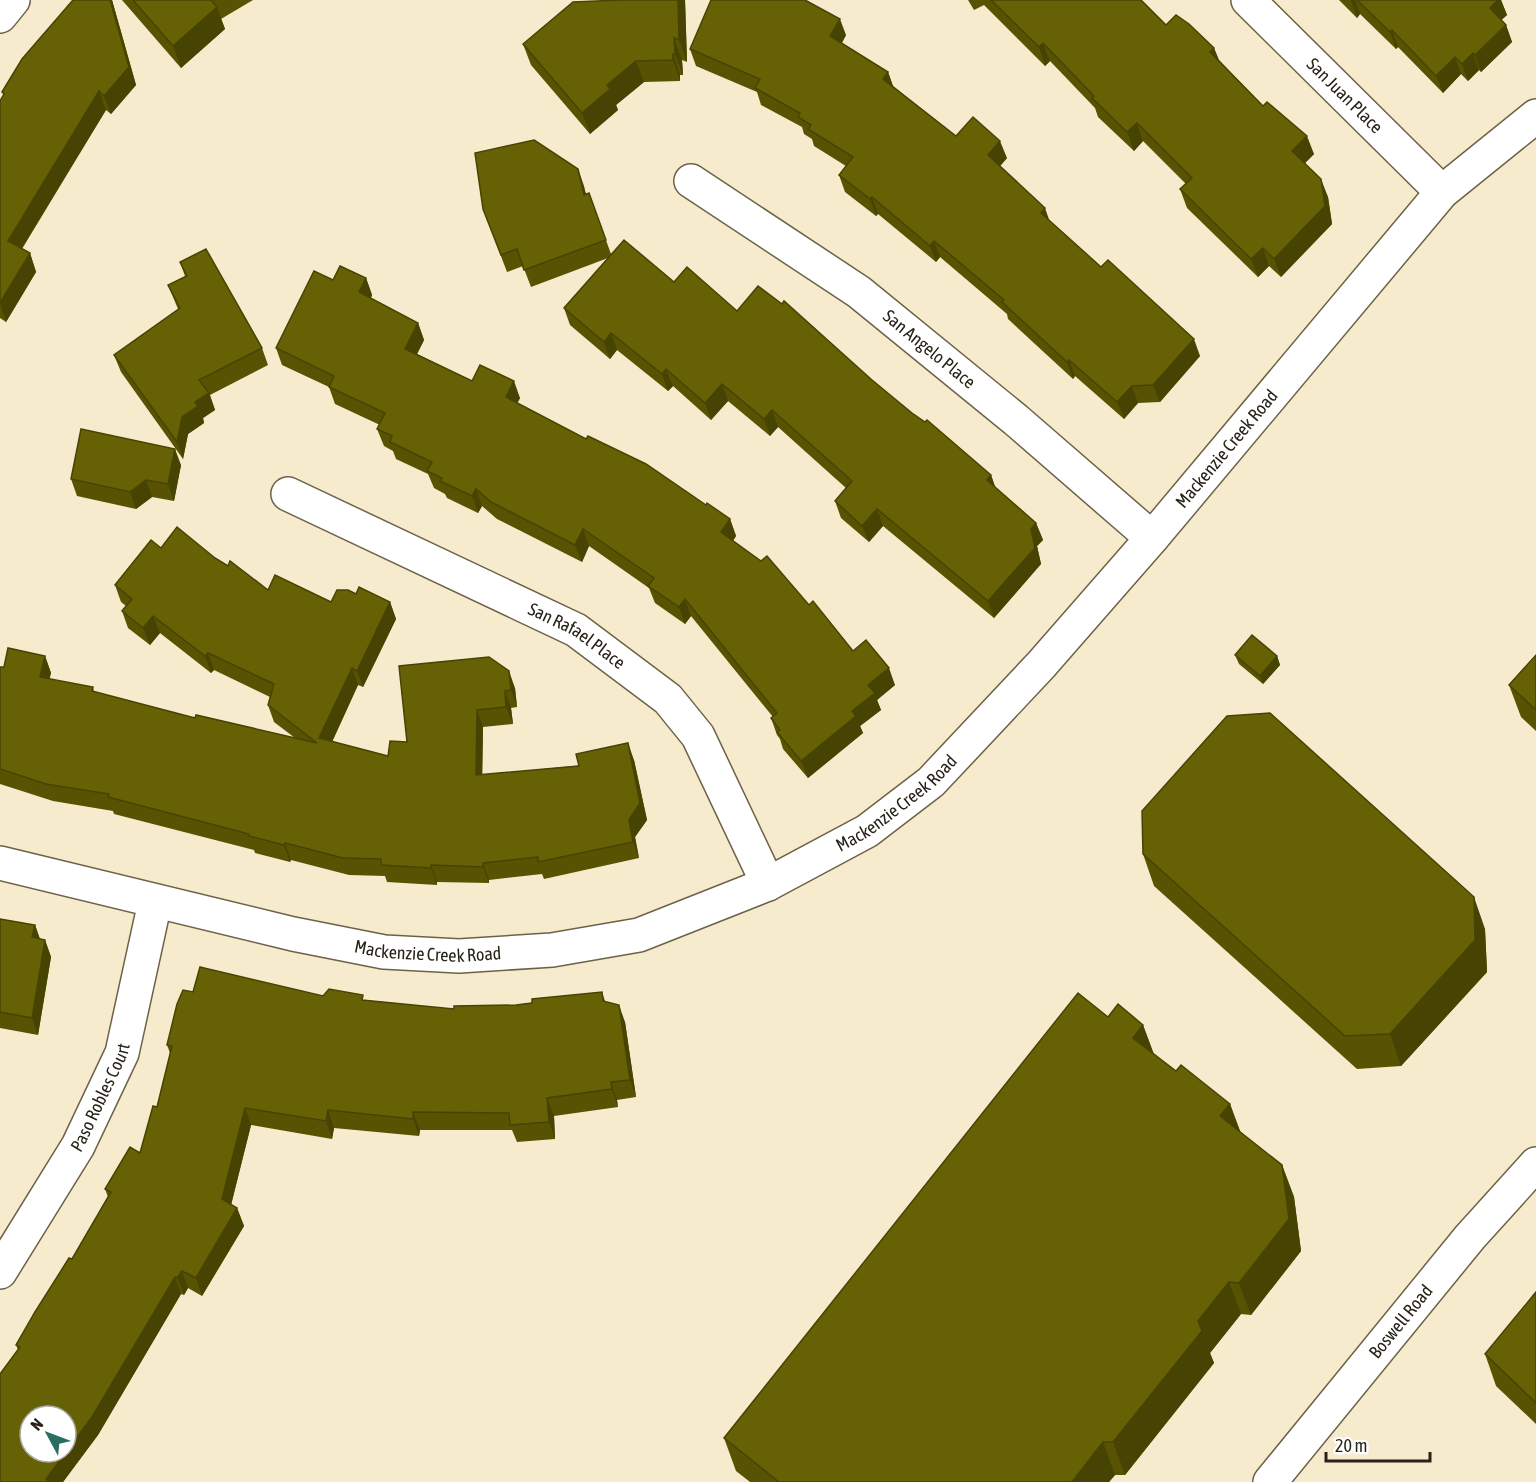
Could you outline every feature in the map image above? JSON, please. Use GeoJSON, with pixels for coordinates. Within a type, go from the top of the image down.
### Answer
{"type":"FeatureCollection","features":[{"type":"Feature","properties":{"kind":"street"},"geometry":{"type":"LineString","coordinates":[[0,16],[13,0]]}},
{"type":"Feature","properties":{"kind":"street","name":"San Juan Place"},"geometry":{"type":"LineString","coordinates":[[1248,0],[1442,192]]}},
{"type":"Feature","properties":{"kind":"street","name":"Mackenzie Creek Road"},"geometry":{"type":"LineString","coordinates":[[0,863],[293,934],[384,952],[459,956],[552,950],[639,935],[768,884],[867,831],[931,782],[1041,665],[1152,538],[1442,192],[1536,116]]}},
{"type":"Feature","properties":{"kind":"street","name":"San Angelo Place"},"geometry":{"type":"LineString","coordinates":[[691,181],[859,292],[914,335],[1152,538]]}},
{"type":"Feature","properties":{"kind":"street","name":"San Rafael Place"},"geometry":{"type":"LineString","coordinates":[[288,494],[576,630],[668,699],[698,736],[768,884]]}},
{"type":"Feature","properties":{"kind":"street","name":"Paso Robles Court"},"geometry":{"type":"LineString","coordinates":[[0,1272],[78,1146],[122,1053],[155,902]]}},
{"type":"Feature","properties":{"kind":"street","name":"Boswell Road"},"geometry":{"type":"LineString","coordinates":[[1270,1482],[1470,1237],[1536,1164]]}},
{"type":"Feature","properties":{"kind":"building"},"geometry":{"type":"Polygon","coordinates":[[[73,0],[110,0],[129,67],[104,96],[99,91],[8,241],[30,253],[0,303],[0,101],[4,94],[2,92],[22,59],[73,0]]]}},
{"type":"Feature","properties":{"kind":"building"},"geometry":{"type":"Polygon","coordinates":[[[133,0],[211,0],[217,7],[173,46],[133,0]]]}},
{"type":"Feature","properties":{"kind":"building"},"geometry":{"type":"Polygon","coordinates":[[[678,0],[679,40],[674,38],[673,60],[636,61],[607,85],[610,89],[582,113],[523,44],[573,2],[678,0]]]}},
{"type":"Feature","properties":{"kind":"building"},"geometry":{"type":"Polygon","coordinates":[[[711,0],[805,0],[840,19],[830,36],[888,72],[883,79],[956,136],[973,117],[1000,141],[988,155],[1045,208],[1041,213],[1101,267],[1108,260],[1194,339],[1153,385],[1132,386],[1117,402],[1069,360],[1067,362],[1002,302],[1004,300],[934,241],[930,246],[872,197],[870,199],[839,175],[853,157],[808,129],[811,125],[798,117],[800,113],[755,88],[760,79],[690,49],[711,0]]]}},
{"type":"Feature","properties":{"kind":"building"},"geometry":{"type":"Polygon","coordinates":[[[991,0],[1141,0],[1166,25],[1176,15],[1214,48],[1210,52],[1263,106],[1267,102],[1307,136],[1292,151],[1321,179],[1325,206],[1274,259],[1263,248],[1251,259],[1180,189],[1192,178],[1137,123],[1127,132],[1092,98],[1094,96],[1043,43],[1039,47],[991,0]]]}},
{"type":"Feature","properties":{"kind":"building"},"geometry":{"type":"Polygon","coordinates":[[[1357,0],[1498,0],[1490,8],[1506,25],[1475,55],[1473,53],[1462,64],[1455,57],[1436,76],[1392,30],[1390,32],[1357,0]]]}},
{"type":"Feature","properties":{"kind":"building"},"geometry":{"type":"Polygon","coordinates":[[[534,140],[578,169],[584,195],[589,193],[606,240],[524,270],[517,249],[501,255],[483,209],[475,153],[534,140]]]}},
{"type":"Feature","properties":{"kind":"building"},"geometry":{"type":"Polygon","coordinates":[[[624,240],[674,282],[687,267],[737,311],[758,286],[782,304],[784,301],[872,380],[912,413],[925,422],[927,420],[991,475],[987,480],[1036,523],[1031,529],[1035,548],[988,601],[877,509],[862,526],[835,501],[852,481],[772,410],[764,419],[722,384],[705,403],[666,369],[662,374],[611,333],[604,342],[564,308],[624,240]]]}},
{"type":"Feature","properties":{"kind":"building"},"geometry":{"type":"Polygon","coordinates":[[[206,249],[262,348],[199,380],[209,393],[195,402],[198,406],[182,417],[177,442],[114,355],[180,308],[168,285],[187,276],[180,262],[206,249]]]}},
{"type":"Feature","properties":{"kind":"building"},"geometry":{"type":"Polygon","coordinates":[[[340,266],[366,278],[359,292],[418,323],[405,349],[472,381],[480,365],[514,381],[506,397],[586,439],[588,436],[646,464],[730,519],[721,532],[761,561],[767,556],[809,605],[813,601],[853,651],[866,640],[889,668],[868,685],[875,693],[852,711],[856,716],[801,761],[777,732],[780,730],[771,718],[777,713],[685,599],[679,607],[648,586],[654,578],[583,529],[575,545],[491,502],[476,489],[472,496],[440,481],[442,478],[427,471],[432,462],[390,442],[392,436],[377,429],[385,413],[329,387],[334,376],[276,348],[314,271],[333,280],[340,266]]]}},
{"type":"Feature","properties":{"kind":"building"},"geometry":{"type":"Polygon","coordinates":[[[81,429],[175,449],[168,484],[146,480],[130,492],[71,479],[81,429]]]}},
{"type":"Feature","properties":{"kind":"building"},"geometry":{"type":"Polygon","coordinates":[[[177,527],[215,558],[228,566],[230,561],[268,590],[275,575],[331,602],[337,590],[348,590],[356,594],[359,587],[390,602],[357,671],[352,668],[319,738],[388,756],[390,741],[407,742],[399,666],[489,657],[509,671],[511,690],[505,691],[506,707],[477,710],[476,775],[579,766],[576,754],[628,743],[640,803],[629,820],[633,842],[538,862],[538,857],[483,863],[483,867],[431,865],[431,868],[381,865],[381,859],[343,858],[285,843],[284,845],[108,797],[109,794],[46,784],[0,769],[0,667],[4,667],[8,648],[45,656],[40,677],[93,687],[92,691],[195,718],[196,715],[317,743],[268,705],[274,684],[208,653],[205,656],[153,616],[143,628],[122,611],[132,599],[115,585],[151,540],[161,548],[177,527]]]}},
{"type":"Feature","properties":{"kind":"building"},"geometry":{"type":"Polygon","coordinates":[[[1252,635],[1277,656],[1260,676],[1235,655],[1252,635]]]}},
{"type":"Feature","properties":{"kind":"building"},"geometry":{"type":"Polygon","coordinates":[[[1536,655],[1536,710],[1509,685],[1536,655]]]}},
{"type":"Feature","properties":{"kind":"building"},"geometry":{"type":"Polygon","coordinates":[[[1270,713],[1474,897],[1475,940],[1390,1034],[1345,1036],[1143,854],[1142,811],[1227,716],[1270,713]]]}},
{"type":"Feature","properties":{"kind":"building"},"geometry":{"type":"Polygon","coordinates":[[[0,919],[35,925],[32,937],[45,940],[32,1018],[0,1012],[0,919]]]}},
{"type":"Feature","properties":{"kind":"building"},"geometry":{"type":"Polygon","coordinates":[[[200,967],[323,996],[329,989],[363,995],[362,1000],[454,1009],[454,1006],[516,1005],[532,1003],[532,999],[602,992],[603,1001],[619,1005],[630,1080],[611,1082],[612,1089],[547,1098],[549,1122],[510,1125],[509,1113],[413,1112],[413,1119],[328,1110],[326,1121],[245,1108],[222,1199],[237,1208],[196,1278],[182,1271],[177,1278],[175,1277],[92,1417],[78,1436],[78,1404],[18,1404],[18,1464],[57,1464],[46,1479],[50,1482],[0,1482],[0,1374],[20,1347],[16,1345],[35,1312],[69,1258],[72,1259],[111,1192],[105,1189],[130,1147],[140,1153],[153,1106],[157,1107],[172,1046],[167,1045],[177,1004],[183,990],[193,992],[200,967]]]}},
{"type":"Feature","properties":{"kind":"building"},"geometry":{"type":"Polygon","coordinates":[[[1078,993],[1108,1017],[1118,1004],[1143,1025],[1133,1038],[1176,1071],[1181,1065],[1230,1104],[1220,1116],[1282,1165],[1289,1219],[1239,1283],[1229,1282],[1198,1321],[1202,1331],[1113,1442],[1103,1442],[1072,1482],[779,1482],[724,1438],[1078,993]]]}},
{"type":"Feature","properties":{"kind":"building"},"geometry":{"type":"Polygon","coordinates":[[[1536,1292],[1536,1403],[1485,1354],[1536,1292]]]}}]}
